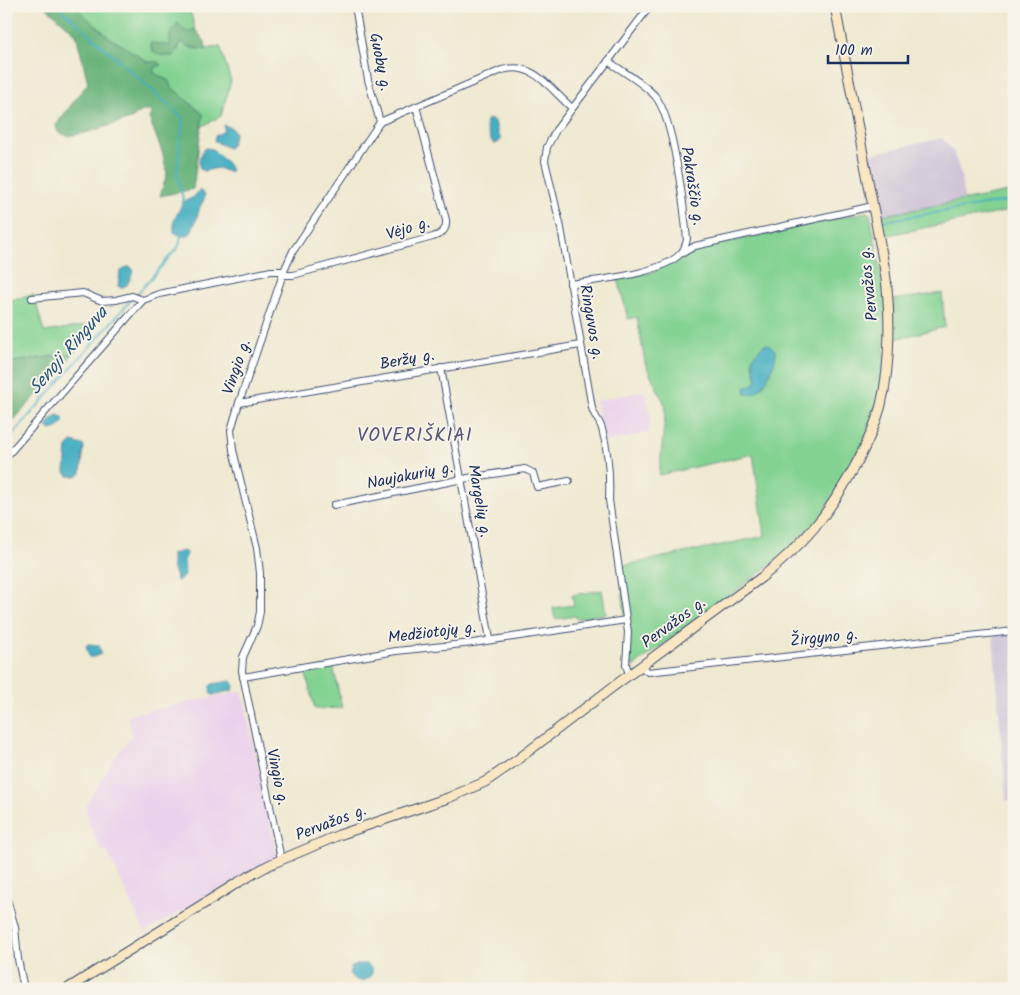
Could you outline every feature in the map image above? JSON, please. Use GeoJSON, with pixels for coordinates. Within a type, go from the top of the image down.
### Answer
{"type":"FeatureCollection","features":[{"type":"Feature","properties":{"kind":"main road","name":"Pervažos g."},"geometry":{"type":"LineString","coordinates":[[67,989],[237,883],[281,859],[340,835],[448,798],[485,782],[762,577],[799,546],[816,528],[861,456],[876,420],[884,391],[889,316],[886,274],[835,6]]}},
{"type":"Feature","properties":{"kind":"street","name":"Guobų g."},"geometry":{"type":"LineString","coordinates":[[355,6],[368,80],[380,122]]}},
{"type":"Feature","properties":{"kind":"street","name":"Ringuvos g."},"geometry":{"type":"LineString","coordinates":[[629,674],[626,665],[628,643],[626,620],[609,500],[610,482],[602,429],[592,408],[562,228],[547,170],[545,154],[551,140],[572,108],[650,6]]}},
{"type":"Feature","properties":{"kind":"street","name":"Pakraščio g."},"geometry":{"type":"LineString","coordinates":[[608,61],[648,90],[661,107],[674,152],[683,198],[687,239],[684,249],[680,254]]}},
{"type":"Feature","properties":{"kind":"street"},"geometry":{"type":"LineString","coordinates":[[380,122],[502,70],[517,67],[529,70],[572,108]]}},
{"type":"Feature","properties":{"kind":"street","name":"Vėjo g."},"geometry":{"type":"LineString","coordinates":[[283,273],[293,275],[404,246],[439,235],[445,229],[446,220],[416,106]]}},
{"type":"Feature","properties":{"kind":"street","name":"Vingio g."},"geometry":{"type":"LineString","coordinates":[[281,859],[242,676],[243,656],[257,626],[261,597],[257,548],[232,450],[231,430],[283,273],[293,251],[380,122]]}},
{"type":"Feature","properties":{"kind":"street"},"geometry":{"type":"LineString","coordinates":[[570,284],[649,270],[667,263],[695,246],[872,206]]}},
{"type":"Feature","properties":{"kind":"street"},"geometry":{"type":"LineString","coordinates":[[687,239],[695,246]]}},
{"type":"Feature","properties":{"kind":"street"},"geometry":{"type":"LineString","coordinates":[[6,457],[143,300],[159,294],[271,270],[283,273]]}},
{"type":"Feature","properties":{"kind":"street"},"geometry":{"type":"LineString","coordinates":[[32,298],[83,293],[102,301],[132,296],[143,300]]}},
{"type":"Feature","properties":{"kind":"street","name":"Beržų g."},"geometry":{"type":"LineString","coordinates":[[239,403],[580,344]]}},
{"type":"Feature","properties":{"kind":"street","name":"Margelių g."},"geometry":{"type":"LineString","coordinates":[[441,368],[490,640]]}},
{"type":"Feature","properties":{"kind":"street","name":"Naujakurių g."},"geometry":{"type":"LineString","coordinates":[[334,505],[526,469],[532,473],[537,487],[569,481]]}},
{"type":"Feature","properties":{"kind":"street","name":"Medžiotojų g."},"geometry":{"type":"LineString","coordinates":[[242,676],[396,651],[490,640],[626,620]]}},
{"type":"Feature","properties":{"kind":"street","name":"Žirgyno g."},"geometry":{"type":"LineString","coordinates":[[640,666],[648,672],[1014,631]]}},
{"type":"Feature","properties":{"kind":"street"},"geometry":{"type":"LineString","coordinates":[[6,896],[15,927],[18,959],[24,989]]}},
{"type":"Feature","properties":{"kind":"shaded area"},"geometry":{"type":"Polygon","coordinates":[[[942,138],[953,151],[961,174],[964,200],[879,216],[867,155],[942,138]]]}},
{"type":"Feature","properties":{"kind":"shaded area"},"geometry":{"type":"Polygon","coordinates":[[[644,391],[650,414],[649,433],[603,442],[596,401],[644,391]]]}},
{"type":"Feature","properties":{"kind":"shaded area"},"geometry":{"type":"Polygon","coordinates":[[[1014,634],[1014,800],[1006,801],[993,635],[1014,634]]]}},
{"type":"Feature","properties":{"kind":"shaded area"},"geometry":{"type":"Polygon","coordinates":[[[242,691],[277,857],[145,932],[107,851],[102,851],[88,821],[86,805],[118,753],[132,736],[128,715],[242,691]]]}},
{"type":"Feature","properties":{"kind":"green space"},"geometry":{"type":"Polygon","coordinates":[[[45,6],[74,6],[111,39],[147,62],[158,62],[161,65],[154,68],[154,73],[169,81],[170,86],[203,114],[193,189],[160,196],[167,174],[163,154],[149,118],[150,111],[142,111],[131,119],[85,133],[68,136],[58,132],[56,125],[88,83],[76,34],[45,6]]]}},
{"type":"Feature","properties":{"kind":"green space"},"geometry":{"type":"Polygon","coordinates":[[[74,6],[189,6],[195,29],[187,32],[170,46],[151,43],[178,51],[181,41],[185,45],[199,49],[220,46],[231,81],[221,116],[201,127],[203,114],[170,86],[169,81],[153,73],[154,68],[139,56],[102,33],[74,6]]]}},
{"type":"Feature","properties":{"kind":"green space"},"geometry":{"type":"Polygon","coordinates":[[[178,23],[187,32],[195,29],[205,42],[206,50],[186,46],[181,41],[174,56],[163,56],[153,52],[150,43],[170,46],[170,34],[178,23]]]}},
{"type":"Feature","properties":{"kind":"green space"},"geometry":{"type":"Polygon","coordinates":[[[1014,191],[1014,210],[883,236],[879,216],[1014,191]]]}},
{"type":"Feature","properties":{"kind":"green space"},"geometry":{"type":"Polygon","coordinates":[[[866,212],[870,214],[886,299],[883,376],[879,400],[871,426],[860,451],[823,515],[784,555],[632,666],[629,660],[620,566],[765,536],[753,454],[659,475],[666,407],[645,363],[637,317],[628,319],[618,279],[653,272],[691,252],[710,246],[866,212]],[[776,352],[752,361],[757,380],[753,385],[745,388],[764,384],[776,352]]]}},
{"type":"Feature","properties":{"kind":"green space"},"geometry":{"type":"Polygon","coordinates":[[[942,293],[945,327],[891,340],[893,300],[942,293]]]}},
{"type":"Feature","properties":{"kind":"green space"},"geometry":{"type":"Polygon","coordinates":[[[34,295],[44,332],[88,325],[74,353],[6,363],[6,301],[34,295]]]}},
{"type":"Feature","properties":{"kind":"green space"},"geometry":{"type":"Polygon","coordinates":[[[74,353],[6,429],[6,363],[74,353]]]}},
{"type":"Feature","properties":{"kind":"green space"},"geometry":{"type":"Polygon","coordinates":[[[602,590],[606,614],[576,619],[575,616],[555,619],[553,608],[574,605],[572,595],[602,590]]]}},
{"type":"Feature","properties":{"kind":"green space"},"geometry":{"type":"Polygon","coordinates":[[[333,665],[342,708],[315,709],[305,671],[333,665]]]}},
{"type":"Feature","properties":{"kind":"water"},"geometry":{"type":"Polygon","coordinates":[[[489,119],[495,122],[501,139],[494,144],[489,137],[485,122],[489,119]]]}},
{"type":"Feature","properties":{"kind":"water"},"geometry":{"type":"Polygon","coordinates":[[[224,125],[232,128],[235,133],[231,146],[228,148],[214,141],[215,136],[224,131],[224,125]]]}},
{"type":"Feature","properties":{"kind":"water"},"geometry":{"type":"Polygon","coordinates":[[[206,148],[213,149],[226,162],[230,167],[230,173],[218,168],[204,171],[200,169],[200,157],[206,148]]]}},
{"type":"Feature","properties":{"kind":"water"},"geometry":{"type":"Polygon","coordinates":[[[199,190],[205,195],[204,200],[190,234],[188,236],[181,236],[174,232],[174,221],[183,202],[194,197],[199,190]]]}},
{"type":"Feature","properties":{"kind":"water"},"geometry":{"type":"Polygon","coordinates":[[[127,267],[131,267],[134,271],[127,285],[121,288],[118,286],[120,272],[127,267]]]}},
{"type":"Feature","properties":{"kind":"water"},"geometry":{"type":"Polygon","coordinates":[[[768,344],[776,352],[771,372],[758,391],[746,394],[745,388],[753,385],[757,380],[752,358],[763,345],[768,344]]]}},
{"type":"Feature","properties":{"kind":"water"},"geometry":{"type":"Polygon","coordinates":[[[57,415],[63,417],[63,422],[58,428],[50,430],[47,427],[50,420],[57,415]]]}},
{"type":"Feature","properties":{"kind":"water"},"geometry":{"type":"Polygon","coordinates":[[[72,442],[84,447],[81,473],[76,476],[68,476],[65,472],[67,447],[72,442]]]}},
{"type":"Feature","properties":{"kind":"water"},"geometry":{"type":"Polygon","coordinates":[[[184,551],[187,554],[184,561],[185,576],[177,581],[172,566],[172,554],[184,551]]]}},
{"type":"Feature","properties":{"kind":"water"},"geometry":{"type":"Polygon","coordinates":[[[88,644],[99,645],[101,654],[89,657],[86,646],[88,644]]]}},
{"type":"Feature","properties":{"kind":"water"},"geometry":{"type":"Polygon","coordinates":[[[231,681],[234,686],[233,690],[211,694],[210,686],[212,684],[231,681]]]}},
{"type":"Feature","properties":{"kind":"water"},"geometry":{"type":"Polygon","coordinates":[[[366,964],[372,969],[370,977],[361,981],[354,979],[349,974],[351,967],[366,964]]]}},
{"type":"Feature","properties":{"kind":"waterway","name":"Senoji Ringuva"},"geometry":{"type":"LineString","coordinates":[[58,6],[183,118],[177,173],[184,204]]}},
{"type":"Feature","properties":{"kind":"waterway"},"geometry":{"type":"LineString","coordinates":[[884,221],[1014,200]]}},
{"type":"Feature","properties":{"kind":"waterway","name":"Senoji Ringuva"},"geometry":{"type":"LineString","coordinates":[[138,293],[179,246],[181,236]]}},
{"type":"Feature","properties":{"kind":"waterway","name":"Senoji Ringuva"},"geometry":{"type":"LineString","coordinates":[[6,442],[131,300]]}},
{"type":"Feature","properties":{"kind":"district","name":"VOVERIŠKIAI"},"geometry":{"type":"Point","coordinates":[415,436]}}]}
